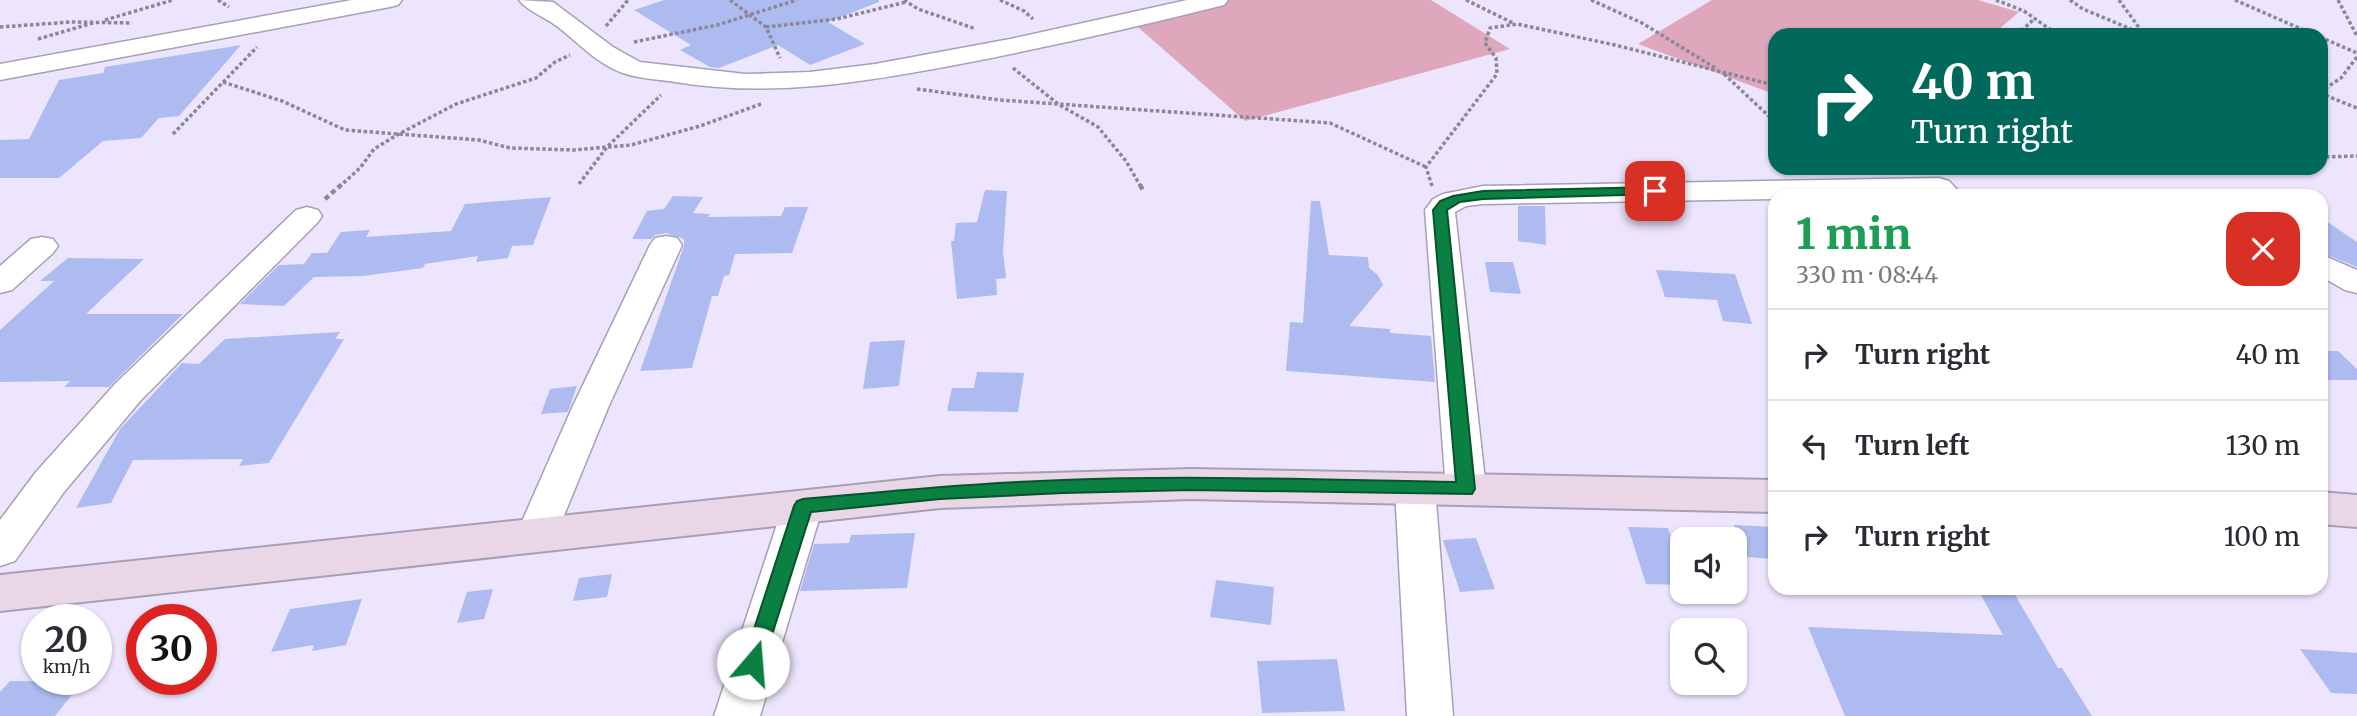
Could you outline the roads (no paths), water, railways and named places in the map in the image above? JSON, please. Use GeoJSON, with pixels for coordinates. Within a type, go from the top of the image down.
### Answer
{"type":"FeatureCollection","features":[{"type":"Feature","properties":{"kind":"street"},"geometry":{"type":"LineString","coordinates":[[0,72],[390,0]]}},
{"type":"Feature","properties":{"kind":"street"},"geometry":{"type":"LineString","coordinates":[[531,0],[564,17],[591,44],[632,67],[693,78],[749,84],[819,79],[998,50],[1216,0]]}},
{"type":"Feature","properties":{"kind":"street"},"geometry":{"type":"LineString","coordinates":[[1466,489],[1440,210],[1444,204],[1483,195],[1768,189]]}},
{"type":"Feature","properties":{"kind":"street"},"geometry":{"type":"LineString","coordinates":[[1792,189],[1941,189]]}},
{"type":"Feature","properties":{"kind":"street"},"geometry":{"type":"LineString","coordinates":[[0,550],[50,482],[128,392],[307,216]]}},
{"type":"Feature","properties":{"kind":"street"},"geometry":{"type":"LineString","coordinates":[[0,283],[42,246]]}},
{"type":"Feature","properties":{"kind":"street"},"geometry":{"type":"LineString","coordinates":[[536,535],[590,408],[666,246]]}},
{"type":"Feature","properties":{"kind":"street"},"geometry":{"type":"LineString","coordinates":[[2328,268],[2357,284]]}},
{"type":"Feature","properties":{"kind":"street"},"geometry":{"type":"LineString","coordinates":[[0,593],[940,492],[1191,484],[1768,496]]}},
{"type":"Feature","properties":{"kind":"street"},"geometry":{"type":"LineString","coordinates":[[1415,488],[1430,716]]}},
{"type":"Feature","properties":{"kind":"street"},"geometry":{"type":"LineString","coordinates":[[737,716],[803,506]]}},
{"type":"Feature","properties":{"kind":"street"},"geometry":{"type":"LineString","coordinates":[[2328,509],[2357,511]]}}]}
